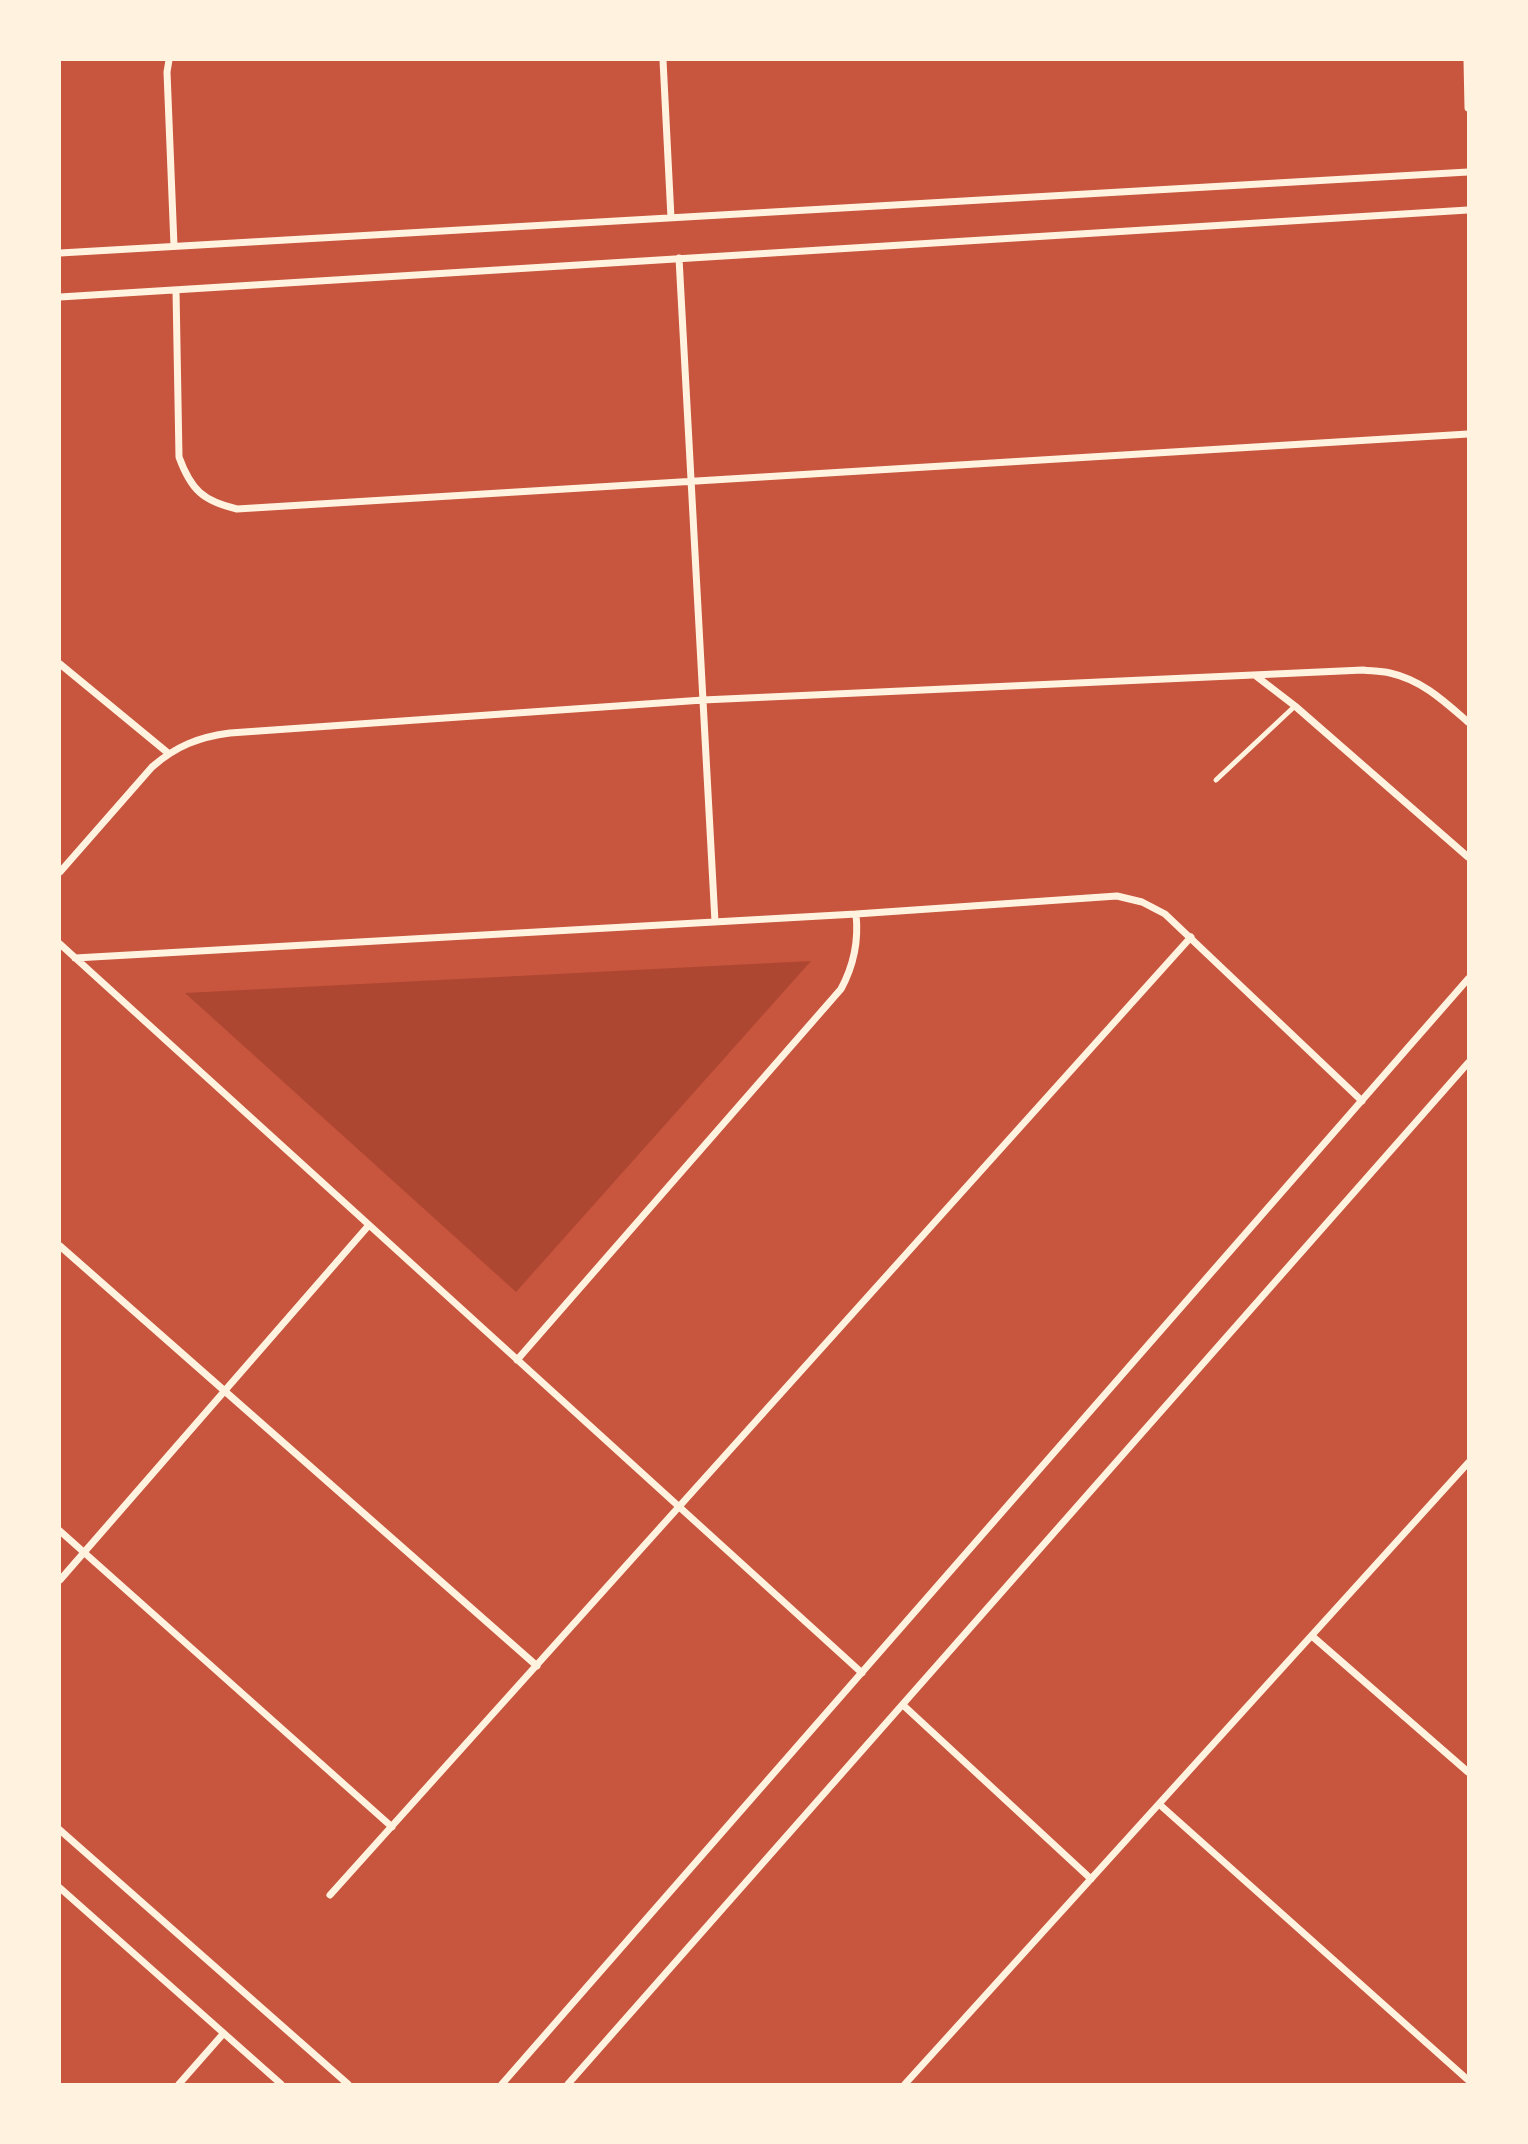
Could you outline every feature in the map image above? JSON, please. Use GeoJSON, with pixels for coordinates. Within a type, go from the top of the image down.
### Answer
{"type":"FeatureCollection","features":[{"type":"Feature","properties":{"kind":"street"},"geometry":{"type":"LineString","coordinates":[[169,60],[167,72],[174,246]]}},
{"type":"Feature","properties":{"kind":"street"},"geometry":{"type":"LineString","coordinates":[[663,60],[671,218]]}},
{"type":"Feature","properties":{"kind":"street"},"geometry":{"type":"LineString","coordinates":[[1467,60],[1468,108]]}},
{"type":"Feature","properties":{"kind":"street"},"geometry":{"type":"LineString","coordinates":[[60,253],[1468,172]]}},
{"type":"Feature","properties":{"kind":"street"},"geometry":{"type":"LineString","coordinates":[[60,297],[1468,210]]}},
{"type":"Feature","properties":{"kind":"street"},"geometry":{"type":"LineString","coordinates":[[679,258],[715,922]]}},
{"type":"Feature","properties":{"kind":"street"},"geometry":{"type":"LineString","coordinates":[[176,290],[179,457],[186,477],[199,493],[217,504],[237,509],[1468,434]]}},
{"type":"Feature","properties":{"kind":"street"},"geometry":{"type":"LineString","coordinates":[[60,664],[168,753]]}},
{"type":"Feature","properties":{"kind":"street"},"geometry":{"type":"LineString","coordinates":[[60,872],[152,767],[168,753],[198,739],[230,733],[703,700],[1363,670],[1390,673],[1417,682],[1440,697],[1468,722]]}},
{"type":"Feature","properties":{"kind":"street"},"geometry":{"type":"LineString","coordinates":[[1255,675],[1295,706],[1468,857]]}},
{"type":"Feature","properties":{"kind":"street"},"geometry":{"type":"LineString","coordinates":[[75,958],[856,914],[1117,896],[1142,902],[1165,914],[1362,1101]]}},
{"type":"Feature","properties":{"kind":"street"},"geometry":{"type":"LineString","coordinates":[[517,1360],[841,989],[851,971],[856,951],[856,914]]}},
{"type":"Feature","properties":{"kind":"street"},"geometry":{"type":"LineString","coordinates":[[330,1895],[1191,937]]}},
{"type":"Feature","properties":{"kind":"street"},"geometry":{"type":"LineString","coordinates":[[60,944],[862,1673]]}},
{"type":"Feature","properties":{"kind":"street"},"geometry":{"type":"LineString","coordinates":[[502,2084],[1468,979]]}},
{"type":"Feature","properties":{"kind":"street"},"geometry":{"type":"LineString","coordinates":[[568,2084],[1468,1063]]}},
{"type":"Feature","properties":{"kind":"street"},"geometry":{"type":"LineString","coordinates":[[60,1580],[369,1225]]}},
{"type":"Feature","properties":{"kind":"street"},"geometry":{"type":"LineString","coordinates":[[60,1246],[537,1665]]}},
{"type":"Feature","properties":{"kind":"street"},"geometry":{"type":"LineString","coordinates":[[905,2084],[1467,1469]]}},
{"type":"Feature","properties":{"kind":"street"},"geometry":{"type":"LineString","coordinates":[[60,1531],[392,1827]]}},
{"type":"Feature","properties":{"kind":"street"},"geometry":{"type":"LineString","coordinates":[[1312,1636],[1468,1772]]}},
{"type":"Feature","properties":{"kind":"street"},"geometry":{"type":"LineString","coordinates":[[903,1705],[1091,1880]]}},
{"type":"Feature","properties":{"kind":"street"},"geometry":{"type":"LineString","coordinates":[[1159,1804],[1468,2080]]}},
{"type":"Feature","properties":{"kind":"street"},"geometry":{"type":"LineString","coordinates":[[60,1830],[348,2084]]}},
{"type":"Feature","properties":{"kind":"street"},"geometry":{"type":"LineString","coordinates":[[60,1888],[281,2084]]}},
{"type":"Feature","properties":{"kind":"street"},"geometry":{"type":"LineString","coordinates":[[179,2084],[223,2034]]}},
{"type":"Feature","properties":{"kind":"lane"},"geometry":{"type":"LineString","coordinates":[[1216,780],[1295,706]]}},
{"type":"Feature","properties":{"kind":"shaded area"},"geometry":{"type":"Polygon","coordinates":[[[811,961],[516,1292],[185,993],[811,961]]]}}]}
